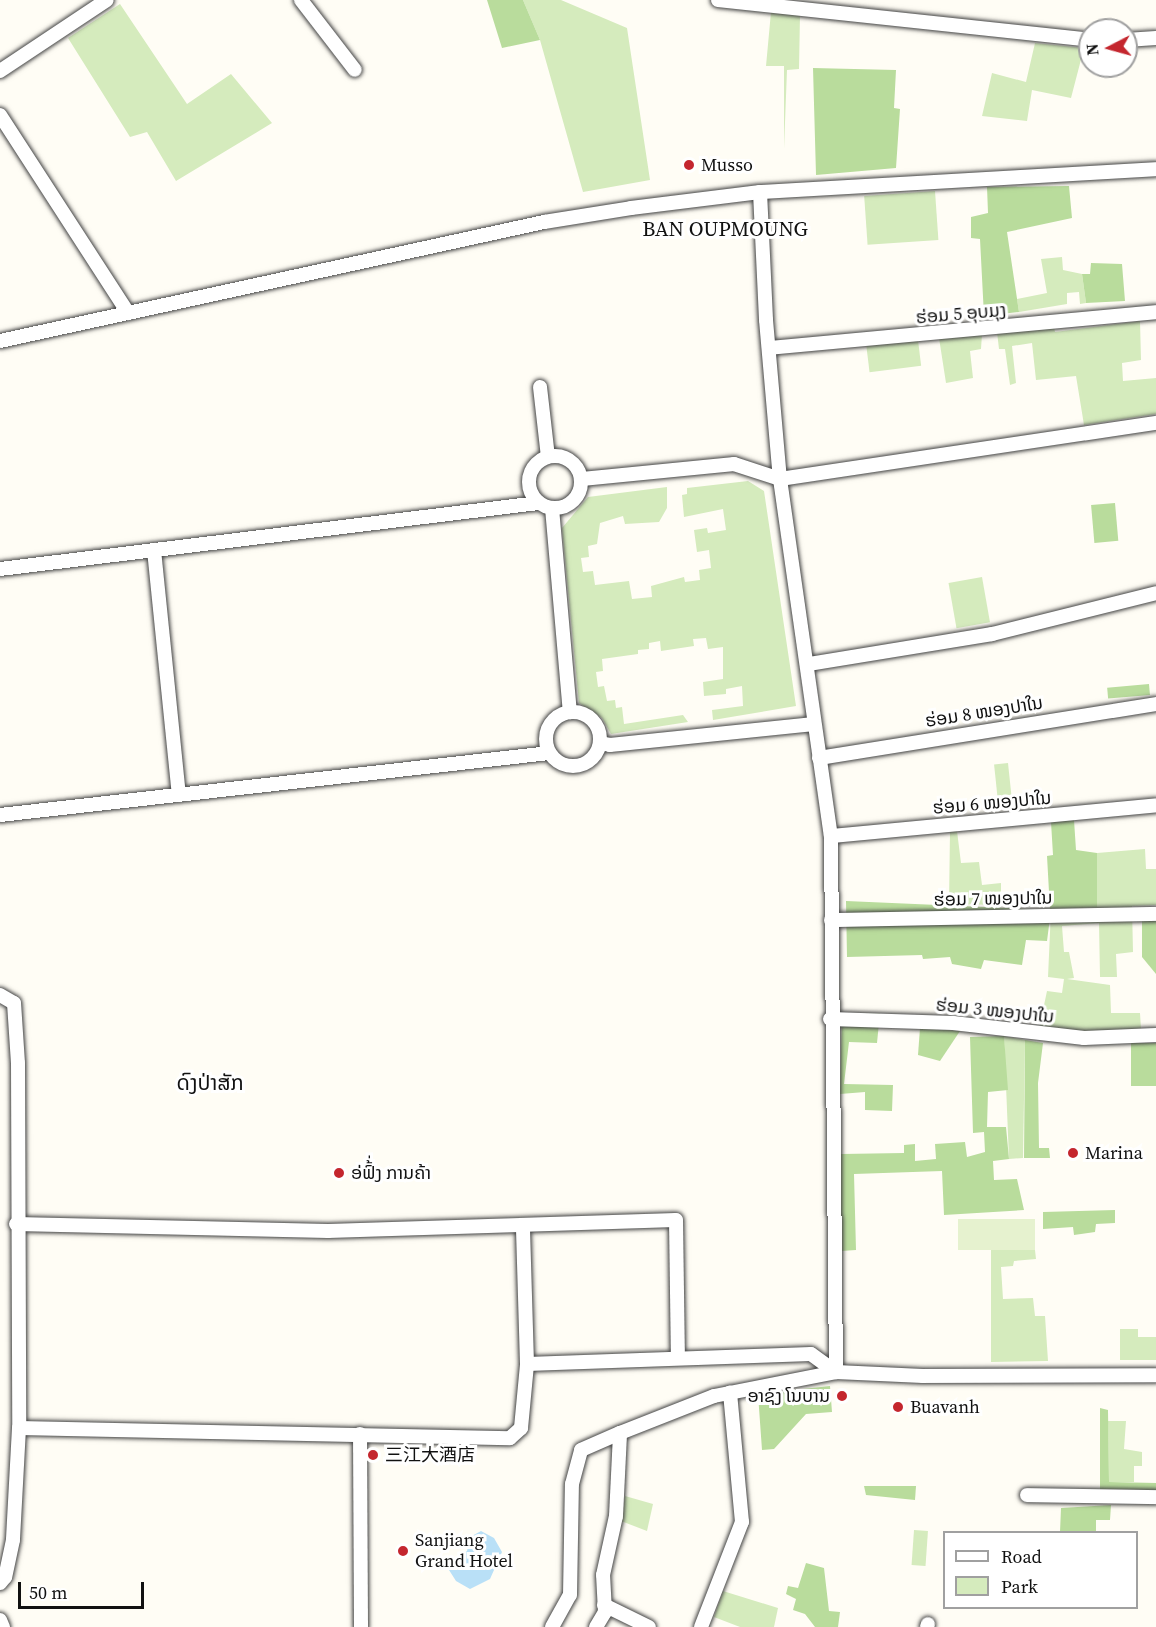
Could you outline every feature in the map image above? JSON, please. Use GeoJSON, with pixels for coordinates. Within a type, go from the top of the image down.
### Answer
{"type":"FeatureCollection","features":[{"type":"Feature","properties":{"kind":"street"},"geometry":{"type":"LineString","coordinates":[[0,71],[107,0]]}},
{"type":"Feature","properties":{"kind":"street"},"geometry":{"type":"LineString","coordinates":[[301,0],[355,70]]}},
{"type":"Feature","properties":{"kind":"street"},"geometry":{"type":"LineString","coordinates":[[718,0],[1078,39]]}},
{"type":"Feature","properties":{"kind":"street"},"geometry":{"type":"LineString","coordinates":[[1138,39],[1156,38]]}},
{"type":"Feature","properties":{"kind":"street"},"geometry":{"type":"LineString","coordinates":[[0,115],[128,313]]}},
{"type":"Feature","properties":{"kind":"street"},"geometry":{"type":"LineString","coordinates":[[0,341],[544,222],[760,192],[1156,169]]}},
{"type":"Feature","properties":{"kind":"street"},"geometry":{"type":"LineString","coordinates":[[760,192],[768,348],[780,479],[809,664],[814,724],[831,836],[830,1019],[836,1372]]}},
{"type":"Feature","properties":{"kind":"street","name":"ຮ່ອມ 5 ອຸບມຸງ"},"geometry":{"type":"LineString","coordinates":[[768,348],[1156,312]]}},
{"type":"Feature","properties":{"kind":"street"},"geometry":{"type":"LineString","coordinates":[[540,387],[548,457]]}},
{"type":"Feature","properties":{"kind":"street"},"geometry":{"type":"LineString","coordinates":[[582,479],[734,464],[780,479],[1156,423]]}},
{"type":"Feature","properties":{"kind":"street"},"geometry":{"type":"LineString","coordinates":[[0,569],[538,503],[552,508],[572,503],[581,488],[582,479],[568,459],[548,457],[536,463],[529,479],[538,503]]}},
{"type":"Feature","properties":{"kind":"street"},"geometry":{"type":"LineString","coordinates":[[552,508],[570,712]]}},
{"type":"Feature","properties":{"kind":"street"},"geometry":{"type":"LineString","coordinates":[[154,550],[179,795]]}},
{"type":"Feature","properties":{"kind":"street"},"geometry":{"type":"LineString","coordinates":[[809,664],[992,634],[1156,593]]}},
{"type":"Feature","properties":{"kind":"street","name":"ຮ່ອມ 8 ໜອງປາໃນ"},"geometry":{"type":"LineString","coordinates":[[819,758],[1156,704]]}},
{"type":"Feature","properties":{"kind":"street"},"geometry":{"type":"LineString","coordinates":[[570,712],[579,712],[594,722],[600,743],[595,756],[580,766],[562,765],[549,753],[548,726],[570,712]]}},
{"type":"Feature","properties":{"kind":"street"},"geometry":{"type":"LineString","coordinates":[[600,743],[610,745],[814,724]]}},
{"type":"Feature","properties":{"kind":"street"},"geometry":{"type":"LineString","coordinates":[[0,815],[549,753]]}},
{"type":"Feature","properties":{"kind":"street","name":"ຮ່ອມ 6 ໜອງປາໃນ"},"geometry":{"type":"LineString","coordinates":[[831,836],[1156,805]]}},
{"type":"Feature","properties":{"kind":"street","name":"ຮ່ອມ 7 ໜອງປາໃນ"},"geometry":{"type":"LineString","coordinates":[[831,920],[1156,914]]}},
{"type":"Feature","properties":{"kind":"street"},"geometry":{"type":"LineString","coordinates":[[0,995],[15,1003],[20,1428],[13,1540],[5,1576],[0,1583]]}},
{"type":"Feature","properties":{"kind":"street","name":"ຮ່ອມ 3 ໜອງປາໃນ"},"geometry":{"type":"LineString","coordinates":[[830,1019],[953,1023],[1084,1038],[1156,1035]]}},
{"type":"Feature","properties":{"kind":"street"},"geometry":{"type":"LineString","coordinates":[[16,1224],[284,1231],[523,1227],[676,1220],[678,1357]]}},
{"type":"Feature","properties":{"kind":"street"},"geometry":{"type":"LineString","coordinates":[[20,1428],[510,1438],[521,1428],[527,1364],[523,1227]]}},
{"type":"Feature","properties":{"kind":"street"},"geometry":{"type":"LineString","coordinates":[[527,1364],[811,1354],[836,1372]]}},
{"type":"Feature","properties":{"kind":"street"},"geometry":{"type":"LineString","coordinates":[[552,1627],[570,1596],[572,1484],[581,1450],[620,1433],[730,1392],[836,1372],[923,1376],[1156,1375]]}},
{"type":"Feature","properties":{"kind":"street"},"geometry":{"type":"LineString","coordinates":[[701,1627],[742,1522],[730,1392]]}},
{"type":"Feature","properties":{"kind":"street"},"geometry":{"type":"LineString","coordinates":[[596,1627],[604,1605],[604,1567],[616,1516],[620,1433]]}},
{"type":"Feature","properties":{"kind":"street"},"geometry":{"type":"LineString","coordinates":[[360,1434],[361,1627]]}},
{"type":"Feature","properties":{"kind":"street"},"geometry":{"type":"LineString","coordinates":[[1027,1495],[1156,1497]]}},
{"type":"Feature","properties":{"kind":"street"},"geometry":{"type":"LineString","coordinates":[[604,1605],[649,1627]]}},
{"type":"Feature","properties":{"kind":"street"},"geometry":{"type":"LineString","coordinates":[[0,1620],[3,1627]]}},
{"type":"Feature","properties":{"kind":"green space"},"geometry":{"type":"Polygon","coordinates":[[[487,0],[523,0],[540,40],[502,48],[487,0]]]}},
{"type":"Feature","properties":{"kind":"green space"},"geometry":{"type":"Polygon","coordinates":[[[523,0],[561,0],[627,28],[650,180],[583,192],[540,40],[523,0]]]}},
{"type":"Feature","properties":{"kind":"green space"},"geometry":{"type":"Polygon","coordinates":[[[120,4],[187,104],[231,74],[272,123],[176,181],[147,132],[130,137],[68,38],[120,4]]]}},
{"type":"Feature","properties":{"kind":"green space"},"geometry":{"type":"Polygon","coordinates":[[[771,12],[800,15],[799,69],[787,70],[784,149],[784,66],[766,66],[771,12]]]}},
{"type":"Feature","properties":{"kind":"green space"},"geometry":{"type":"Polygon","coordinates":[[[1035,43],[1078,47],[1078,71],[1071,98],[1032,90],[1027,121],[982,116],[992,73],[1026,82],[1035,43]]]}},
{"type":"Feature","properties":{"kind":"green space"},"geometry":{"type":"Polygon","coordinates":[[[813,68],[896,70],[894,108],[900,109],[896,168],[816,175],[813,68]]]}},
{"type":"Feature","properties":{"kind":"green space"},"geometry":{"type":"Polygon","coordinates":[[[1069,186],[1072,218],[1007,232],[1019,312],[984,316],[980,239],[971,238],[971,217],[988,213],[987,187],[1069,186]]]}},
{"type":"Feature","properties":{"kind":"green space"},"geometry":{"type":"Polygon","coordinates":[[[935,191],[938,240],[868,245],[864,196],[935,191]]]}},
{"type":"Feature","properties":{"kind":"green space"},"geometry":{"type":"Polygon","coordinates":[[[1062,257],[1063,270],[1082,274],[1086,303],[1080,304],[1079,292],[1067,293],[1067,304],[1019,312],[1017,299],[1047,293],[1041,259],[1062,257]]]}},
{"type":"Feature","properties":{"kind":"green space"},"geometry":{"type":"Polygon","coordinates":[[[1091,263],[1122,264],[1125,301],[1086,303],[1082,274],[1090,274],[1091,263]]]}},
{"type":"Feature","properties":{"kind":"green space"},"geometry":{"type":"Polygon","coordinates":[[[1140,321],[1141,360],[1122,363],[1123,381],[1156,378],[1156,414],[1084,425],[1076,376],[1036,380],[1032,343],[1012,346],[1016,383],[1010,385],[1005,349],[999,349],[997,332],[1054,327],[1055,332],[1140,321]]]}},
{"type":"Feature","properties":{"kind":"green space"},"geometry":{"type":"Polygon","coordinates":[[[982,334],[981,349],[970,351],[973,378],[946,383],[939,338],[982,334]]]}},
{"type":"Feature","properties":{"kind":"green space"},"geometry":{"type":"Polygon","coordinates":[[[918,340],[921,366],[870,372],[866,346],[918,340]]]}},
{"type":"Feature","properties":{"kind":"green space"},"geometry":{"type":"Polygon","coordinates":[[[748,481],[764,491],[796,706],[713,720],[712,710],[743,706],[742,686],[726,689],[726,694],[704,696],[703,682],[723,679],[723,647],[708,649],[706,638],[693,639],[694,646],[661,651],[660,641],[649,643],[649,649],[638,650],[638,654],[602,659],[603,671],[596,672],[598,687],[604,686],[607,701],[615,700],[616,708],[622,707],[624,724],[683,715],[688,722],[611,734],[602,718],[579,703],[562,528],[588,497],[667,487],[667,508],[659,522],[625,524],[623,516],[600,523],[597,544],[588,546],[589,557],[581,558],[583,572],[593,571],[595,585],[629,581],[632,599],[652,597],[651,586],[684,577],[685,582],[700,580],[699,570],[711,568],[709,550],[697,552],[694,530],[707,528],[708,533],[726,530],[723,509],[684,517],[682,495],[687,494],[687,488],[748,481]]]}},
{"type":"Feature","properties":{"kind":"green space"},"geometry":{"type":"Polygon","coordinates":[[[1115,503],[1118,541],[1094,543],[1091,505],[1115,503]]]}},
{"type":"Feature","properties":{"kind":"green space"},"geometry":{"type":"Polygon","coordinates":[[[982,577],[990,622],[957,628],[949,583],[982,577]]]}},
{"type":"Feature","properties":{"kind":"green space"},"geometry":{"type":"Polygon","coordinates":[[[1149,684],[1150,695],[1108,699],[1107,688],[1149,684]]]}},
{"type":"Feature","properties":{"kind":"green space"},"geometry":{"type":"Polygon","coordinates":[[[1008,763],[1012,801],[998,802],[994,764],[1008,763]]]}},
{"type":"Feature","properties":{"kind":"green space"},"geometry":{"type":"Polygon","coordinates":[[[1074,820],[1076,850],[1097,853],[1097,907],[1051,910],[1047,941],[1026,940],[1022,965],[984,960],[981,969],[952,964],[950,957],[923,959],[922,955],[847,957],[846,901],[1050,910],[1047,856],[1053,855],[1051,822],[1074,820]]]}},
{"type":"Feature","properties":{"kind":"green space"},"geometry":{"type":"Polygon","coordinates":[[[950,831],[957,831],[961,863],[979,862],[982,885],[1001,883],[1001,905],[949,904],[950,831]]]}},
{"type":"Feature","properties":{"kind":"green space"},"geometry":{"type":"Polygon","coordinates":[[[1145,849],[1146,869],[1156,869],[1156,905],[1132,906],[1133,952],[1116,954],[1117,977],[1100,977],[1099,923],[1062,926],[1064,952],[1069,952],[1074,978],[1067,979],[1110,985],[1111,1013],[1140,1013],[1141,1029],[1083,1032],[1039,1029],[1047,991],[1062,993],[1064,979],[1048,977],[1051,910],[1097,907],[1097,853],[1145,849]]]}},
{"type":"Feature","properties":{"kind":"green space"},"geometry":{"type":"Polygon","coordinates":[[[1142,921],[1156,921],[1156,974],[1142,957],[1142,921]]]}},
{"type":"Feature","properties":{"kind":"green space"},"geometry":{"type":"Polygon","coordinates":[[[842,1013],[880,1013],[877,1043],[849,1042],[844,1084],[893,1085],[892,1111],[865,1110],[865,1092],[840,1094],[842,1013]]]}},
{"type":"Feature","properties":{"kind":"green space"},"geometry":{"type":"Polygon","coordinates":[[[920,1028],[960,1031],[940,1061],[918,1055],[920,1028]]]}},
{"type":"Feature","properties":{"kind":"green space"},"geometry":{"type":"Polygon","coordinates":[[[1004,1036],[1025,1040],[1023,1158],[1009,1159],[1004,1036]]]}},
{"type":"Feature","properties":{"kind":"green space"},"geometry":{"type":"Polygon","coordinates":[[[1004,1036],[1008,1090],[988,1092],[987,1127],[1006,1127],[1009,1159],[993,1161],[994,1180],[1017,1179],[1024,1210],[944,1215],[942,1171],[854,1174],[856,1250],[841,1251],[841,1154],[904,1153],[904,1145],[915,1144],[915,1161],[936,1159],[935,1144],[965,1142],[967,1157],[985,1152],[984,1132],[973,1133],[970,1037],[1004,1036]]]}},
{"type":"Feature","properties":{"kind":"green space"},"geometry":{"type":"Polygon","coordinates":[[[1025,1040],[1043,1043],[1038,1083],[1039,1148],[1049,1148],[1050,1158],[1024,1158],[1025,1040]]]}},
{"type":"Feature","properties":{"kind":"green space"},"geometry":{"type":"Polygon","coordinates":[[[1131,1043],[1156,1043],[1156,1086],[1131,1086],[1131,1043]]]}},
{"type":"Feature","properties":{"kind":"green space"},"geometry":{"type":"Polygon","coordinates":[[[1115,1210],[1115,1223],[1096,1224],[1095,1232],[1074,1235],[1073,1227],[1043,1229],[1043,1212],[1115,1210]]]}},
{"type":"Feature","properties":{"kind":"green space"},"geometry":{"type":"Polygon","coordinates":[[[958,1219],[1035,1219],[1035,1250],[958,1250],[958,1219]]]}},
{"type":"Feature","properties":{"kind":"green space"},"geometry":{"type":"Polygon","coordinates":[[[991,1249],[1035,1250],[1036,1259],[1014,1261],[1013,1266],[1001,1267],[1003,1299],[1033,1298],[1035,1316],[1045,1316],[1048,1361],[991,1362],[991,1249]]]}},
{"type":"Feature","properties":{"kind":"green space"},"geometry":{"type":"Polygon","coordinates":[[[1120,1329],[1138,1329],[1138,1337],[1156,1337],[1156,1360],[1120,1360],[1120,1329]]]}},
{"type":"Feature","properties":{"kind":"green space"},"geometry":{"type":"Polygon","coordinates":[[[830,1386],[832,1412],[806,1414],[774,1449],[762,1450],[758,1394],[830,1386]]]}},
{"type":"Feature","properties":{"kind":"green space"},"geometry":{"type":"Polygon","coordinates":[[[1100,1408],[1108,1410],[1109,1482],[1156,1483],[1156,1490],[1100,1489],[1100,1408]]]}},
{"type":"Feature","properties":{"kind":"green space"},"geometry":{"type":"Polygon","coordinates":[[[1108,1421],[1126,1421],[1124,1449],[1142,1452],[1142,1466],[1134,1466],[1134,1482],[1109,1482],[1108,1421]]]}},
{"type":"Feature","properties":{"kind":"green space"},"geometry":{"type":"Polygon","coordinates":[[[864,1486],[916,1486],[915,1500],[866,1495],[864,1486]]]}},
{"type":"Feature","properties":{"kind":"green space"},"geometry":{"type":"Polygon","coordinates":[[[625,1496],[653,1504],[647,1531],[621,1521],[625,1496]]]}},
{"type":"Feature","properties":{"kind":"green space"},"geometry":{"type":"Polygon","coordinates":[[[1111,1505],[1110,1520],[1096,1520],[1096,1531],[1060,1531],[1061,1508],[1111,1505]]]}},
{"type":"Feature","properties":{"kind":"green space"},"geometry":{"type":"Polygon","coordinates":[[[914,1530],[928,1531],[926,1566],[912,1565],[914,1530]]]}},
{"type":"Feature","properties":{"kind":"green space"},"geometry":{"type":"Polygon","coordinates":[[[806,1563],[824,1568],[829,1611],[840,1612],[838,1627],[815,1627],[805,1614],[793,1610],[796,1599],[786,1594],[788,1586],[798,1588],[806,1563]]]}},
{"type":"Feature","properties":{"kind":"green space"},"geometry":{"type":"Polygon","coordinates":[[[723,1591],[778,1608],[774,1627],[740,1627],[714,1617],[723,1591]]]}},
{"type":"Feature","properties":{"kind":"water"},"geometry":{"type":"Polygon","coordinates":[[[481,1531],[494,1538],[502,1552],[490,1579],[470,1589],[456,1581],[449,1570],[452,1559],[467,1551],[470,1537],[481,1531]]]}},
{"type":"Feature","properties":{"kind":"place","name":"Musso"},"geometry":{"type":"Point","coordinates":[689,165]}},
{"type":"Feature","properties":{"kind":"place","name":"Marina"},"geometry":{"type":"Point","coordinates":[1073,1153]}},
{"type":"Feature","properties":{"kind":"place","name":"ອ່ຟົ້່ງ ການຄ້າ"},"geometry":{"type":"Point","coordinates":[339,1173]}},
{"type":"Feature","properties":{"kind":"place","name":"ອາຊົງ ໂນບານ"},"geometry":{"type":"Point","coordinates":[842,1396]}},
{"type":"Feature","properties":{"kind":"place","name":"Buavanh"},"geometry":{"type":"Point","coordinates":[898,1407]}},
{"type":"Feature","properties":{"kind":"place","name":"三江大酒店"},"geometry":{"type":"Point","coordinates":[373,1455]}},
{"type":"Feature","properties":{"kind":"place","name":"Sanjiang Grand Hotel"},"geometry":{"type":"Point","coordinates":[403,1551]}},
{"type":"Feature","properties":{"kind":"district","name":"BAN OUPMOUNG"},"geometry":{"type":"Point","coordinates":[725,229]}},
{"type":"Feature","properties":{"kind":"district","name":"ດົງປ່າສັກ"},"geometry":{"type":"Point","coordinates":[210,1083]}}]}
